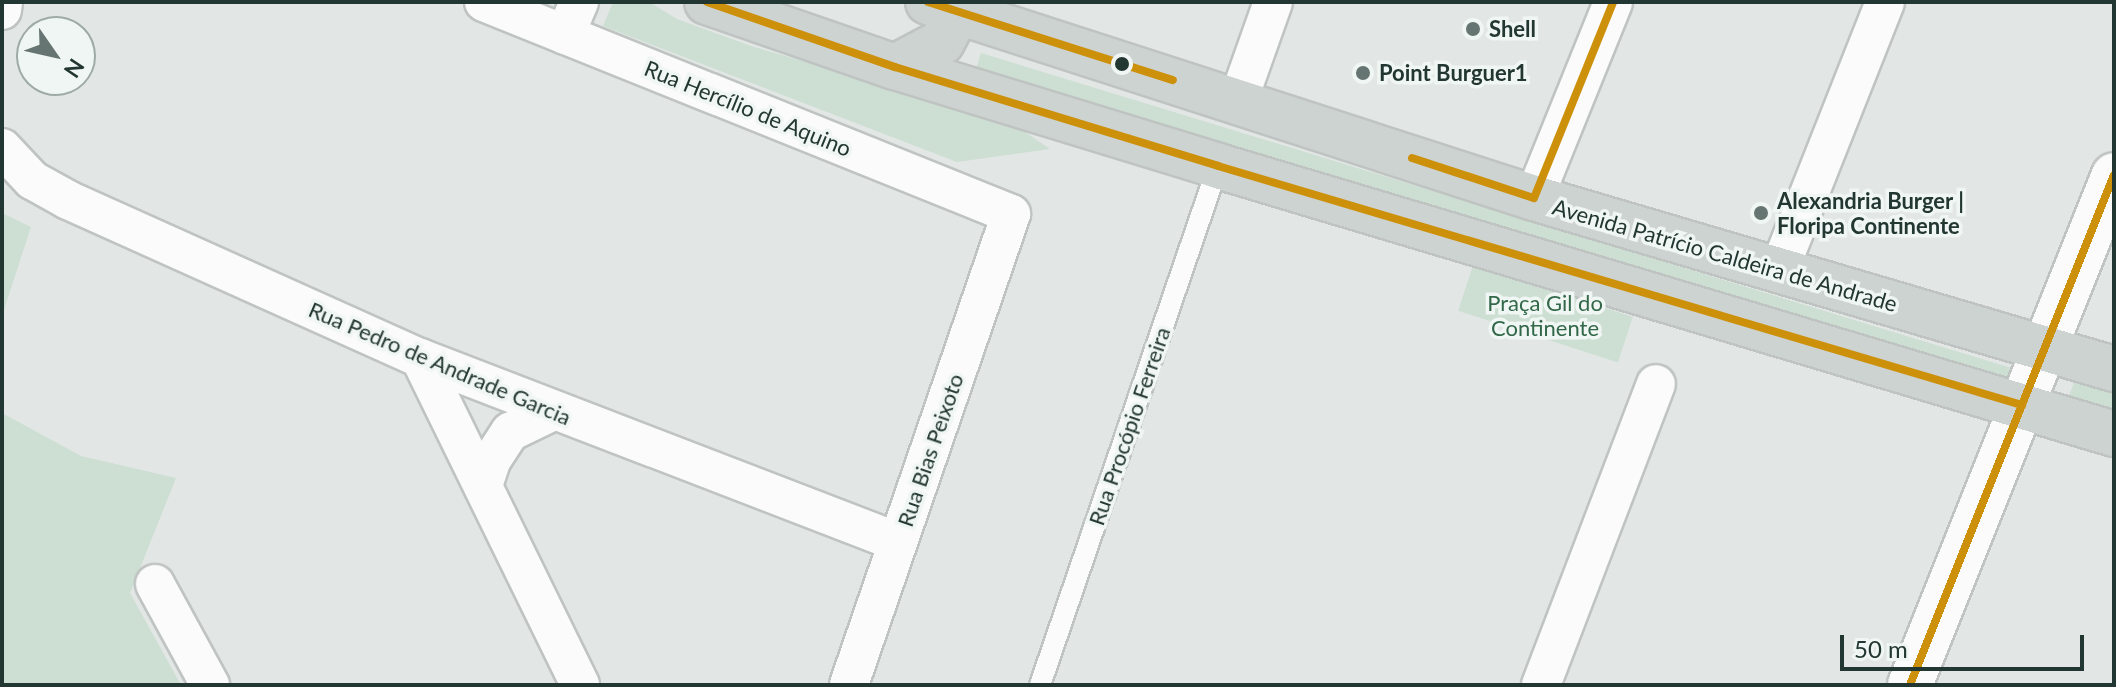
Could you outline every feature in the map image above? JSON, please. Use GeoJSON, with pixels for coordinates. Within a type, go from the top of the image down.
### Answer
{"type":"FeatureCollection","features":[{"type":"Feature","properties":{"kind":"main road"},"geometry":{"type":"LineString","coordinates":[[707,2],[895,67],[2114,434]]}},
{"type":"Feature","properties":{"kind":"main road"},"geometry":{"type":"LineString","coordinates":[[895,67],[942,42],[950,5]]}},
{"type":"Feature","properties":{"kind":"main road","name":"Avenida Patrício Caldeira de Andrade"},"geometry":{"type":"LineString","coordinates":[[950,5],[1534,198],[2114,369]]}},
{"type":"Feature","properties":{"kind":"street"},"geometry":{"type":"LineString","coordinates":[[2,10],[3,2]]}},
{"type":"Feature","properties":{"kind":"street","name":"Rua Hercílio de Aquino"},"geometry":{"type":"LineString","coordinates":[[484,2],[572,19],[1011,214]]}},
{"type":"Feature","properties":{"kind":"street"},"geometry":{"type":"LineString","coordinates":[[1238,101],[1273,2]]}},
{"type":"Feature","properties":{"kind":"street"},"geometry":{"type":"LineString","coordinates":[[1534,198],[1613,2]]}},
{"type":"Feature","properties":{"kind":"street"},"geometry":{"type":"LineString","coordinates":[[1779,270],[1885,2]]}},
{"type":"Feature","properties":{"kind":"street","name":"Rua Pedro de Andrade Garcia"},"geometry":{"type":"LineString","coordinates":[[2,148],[32,180],[68,200],[420,358],[551,412],[898,542]]}},
{"type":"Feature","properties":{"kind":"street"},"geometry":{"type":"LineString","coordinates":[[1910,685],[2114,175]]}},
{"type":"Feature","properties":{"kind":"street","name":"Rua Bias Peixoto"},"geometry":{"type":"LineString","coordinates":[[849,685],[1011,214]]}},
{"type":"Feature","properties":{"kind":"street"},"geometry":{"type":"LineString","coordinates":[[420,358],[580,685]]}},
{"type":"Feature","properties":{"kind":"street"},"geometry":{"type":"LineString","coordinates":[[1541,685],[1656,384]]}},
{"type":"Feature","properties":{"kind":"street"},"geometry":{"type":"LineString","coordinates":[[483,486],[491,461],[510,432],[551,412]]}},
{"type":"Feature","properties":{"kind":"street"},"geometry":{"type":"LineString","coordinates":[[155,584],[210,685]]}},
{"type":"Feature","properties":{"kind":"lane","name":"Rua Procópio Ferreira"},"geometry":{"type":"LineString","coordinates":[[1040,685],[1218,166]]}},
{"type":"Feature","properties":{"kind":"green space"},"geometry":{"type":"Polygon","coordinates":[[[613,2],[649,2],[677,19],[751,46],[1009,121],[1050,149],[957,162],[603,26],[613,2]]]}},
{"type":"Feature","properties":{"kind":"green space"},"geometry":{"type":"Polygon","coordinates":[[[981,53],[2013,368],[2003,401],[971,86],[981,53]]]}},
{"type":"Feature","properties":{"kind":"green space"},"geometry":{"type":"Polygon","coordinates":[[[2,213],[31,227],[2,316],[2,213]]]}},
{"type":"Feature","properties":{"kind":"green space","name":"Praça Gil do Continente"},"geometry":{"type":"Polygon","coordinates":[[[1473,265],[1633,317],[1618,363],[1458,311],[1473,265]]]}},
{"type":"Feature","properties":{"kind":"green space"},"geometry":{"type":"Polygon","coordinates":[[[2076,377],[2114,390],[2114,419],[2066,404],[2076,377]]]}},
{"type":"Feature","properties":{"kind":"green space"},"geometry":{"type":"Polygon","coordinates":[[[2,413],[81,456],[176,478],[130,593],[181,685],[2,685],[2,413]]]}},
{"type":"Feature","properties":{"kind":"transit line"},"geometry":{"type":"LineString","coordinates":[[707,2],[895,67],[1218,166],[2022,405]]}},
{"type":"Feature","properties":{"kind":"transit line"},"geometry":{"type":"LineString","coordinates":[[928,2],[1173,80]]}},
{"type":"Feature","properties":{"kind":"transit line"},"geometry":{"type":"LineString","coordinates":[[1412,158],[1534,198],[1613,2]]}},
{"type":"Feature","properties":{"kind":"transit line"},"geometry":{"type":"LineString","coordinates":[[1910,685],[2114,175]]}},
{"type":"Feature","properties":{"kind":"place","name":"Shell"},"geometry":{"type":"Point","coordinates":[1473,29]}},
{"type":"Feature","properties":{"kind":"place","name":"Point Burguer1"},"geometry":{"type":"Point","coordinates":[1363,73]}},
{"type":"Feature","properties":{"kind":"place","name":"Alexandria Burger | Floripa Continente"},"geometry":{"type":"Point","coordinates":[1761,213]}}]}
